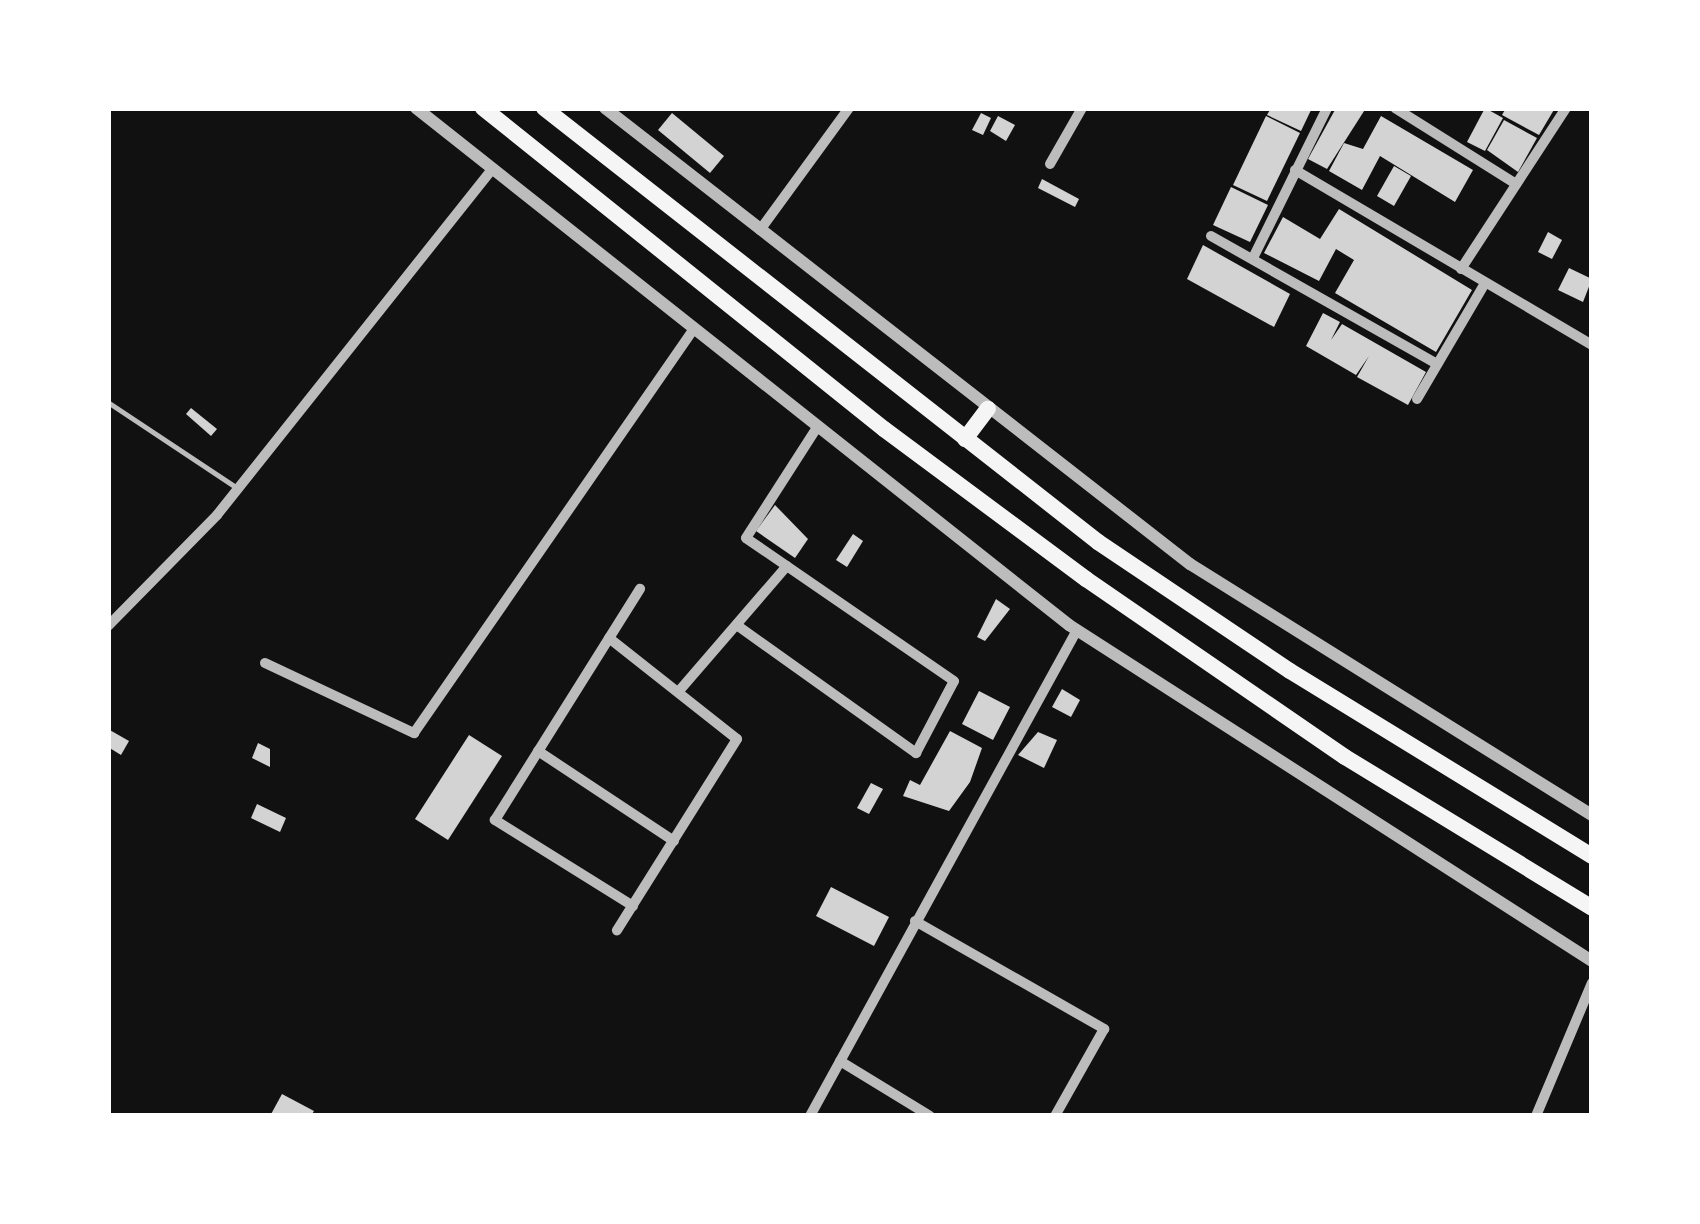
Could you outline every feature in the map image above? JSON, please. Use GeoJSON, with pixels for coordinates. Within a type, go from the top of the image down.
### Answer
{"type":"FeatureCollection","features":[{"type":"Feature","properties":{"kind":"highway"},"geometry":{"type":"LineString","coordinates":[[483,108],[1018,529],[1345,757],[1592,908]]}},
{"type":"Feature","properties":{"kind":"highway"},"geometry":{"type":"LineString","coordinates":[[544,108],[965,439],[1238,638],[1592,856]]}},
{"type":"Feature","properties":{"kind":"highway"},"geometry":{"type":"LineString","coordinates":[[965,439],[988,409]]}},
{"type":"Feature","properties":{"kind":"street"},"geometry":{"type":"LineString","coordinates":[[416,108],[1077,630],[1592,961]]}},
{"type":"Feature","properties":{"kind":"street"},"geometry":{"type":"LineString","coordinates":[[605,108],[1190,564],[1592,815]]}},
{"type":"Feature","properties":{"kind":"street"},"geometry":{"type":"LineString","coordinates":[[760,230],[849,108]]}},
{"type":"Feature","properties":{"kind":"street"},"geometry":{"type":"LineString","coordinates":[[1050,164],[1082,108]]}},
{"type":"Feature","properties":{"kind":"street"},"geometry":{"type":"LineString","coordinates":[[1253,258],[1327,108]]}},
{"type":"Feature","properties":{"kind":"street"},"geometry":{"type":"LineString","coordinates":[[1395,108],[1516,184]]}},
{"type":"Feature","properties":{"kind":"street"},"geometry":{"type":"LineString","coordinates":[[1461,268],[1566,108]]}},
{"type":"Feature","properties":{"kind":"street"},"geometry":{"type":"LineString","coordinates":[[108,626],[238,489],[493,168]]}},
{"type":"Feature","properties":{"kind":"street"},"geometry":{"type":"LineString","coordinates":[[1295,170],[1592,345]]}},
{"type":"Feature","properties":{"kind":"street"},"geometry":{"type":"LineString","coordinates":[[1211,236],[1437,364]]}},
{"type":"Feature","properties":{"kind":"street"},"geometry":{"type":"LineString","coordinates":[[1417,399],[1485,283]]}},
{"type":"Feature","properties":{"kind":"street"},"geometry":{"type":"LineString","coordinates":[[265,663],[414,734],[694,328]]}},
{"type":"Feature","properties":{"kind":"street"},"geometry":{"type":"LineString","coordinates":[[738,626],[916,753],[954,681],[746,538],[818,426]]}},
{"type":"Feature","properties":{"kind":"street"},"geometry":{"type":"LineString","coordinates":[[679,691],[787,566]]}},
{"type":"Feature","properties":{"kind":"street"},"geometry":{"type":"LineString","coordinates":[[633,906],[495,820],[640,589]]}},
{"type":"Feature","properties":{"kind":"street"},"geometry":{"type":"LineString","coordinates":[[810,1116],[1077,630]]}},
{"type":"Feature","properties":{"kind":"street"},"geometry":{"type":"LineString","coordinates":[[609,638],[737,739],[617,930]]}},
{"type":"Feature","properties":{"kind":"street"},"geometry":{"type":"LineString","coordinates":[[538,751],[674,841]]}},
{"type":"Feature","properties":{"kind":"street"},"geometry":{"type":"LineString","coordinates":[[915,921],[1104,1028],[1055,1116]]}},
{"type":"Feature","properties":{"kind":"street"},"geometry":{"type":"LineString","coordinates":[[1536,1116],[1592,982]]}},
{"type":"Feature","properties":{"kind":"street"},"geometry":{"type":"LineString","coordinates":[[840,1061],[930,1116]]}},
{"type":"Feature","properties":{"kind":"lane"},"geometry":{"type":"LineString","coordinates":[[108,402],[238,489]]}},
{"type":"Feature","properties":{"kind":"building"},"geometry":{"type":"Polygon","coordinates":[[[1271,108],[1312,108],[1301,131],[1267,115],[1271,108]]]}},
{"type":"Feature","properties":{"kind":"building"},"geometry":{"type":"Polygon","coordinates":[[[1336,108],[1366,108],[1327,169],[1308,159],[1336,108]]]}},
{"type":"Feature","properties":{"kind":"building"},"geometry":{"type":"Polygon","coordinates":[[[1485,108],[1503,118],[1485,151],[1467,142],[1485,108]]]}},
{"type":"Feature","properties":{"kind":"building"},"geometry":{"type":"Polygon","coordinates":[[[1506,108],[1555,108],[1539,135],[1502,115],[1506,108]]]}},
{"type":"Feature","properties":{"kind":"building"},"geometry":{"type":"Polygon","coordinates":[[[672,113],[724,156],[710,173],[658,130],[672,113]]]}},
{"type":"Feature","properties":{"kind":"building"},"geometry":{"type":"Polygon","coordinates":[[[981,113],[991,118],[983,135],[972,130],[981,113]]]}},
{"type":"Feature","properties":{"kind":"building"},"geometry":{"type":"Polygon","coordinates":[[[998,116],[1015,125],[1006,141],[990,131],[998,116]]]}},
{"type":"Feature","properties":{"kind":"building"},"geometry":{"type":"Polygon","coordinates":[[[1266,116],[1300,133],[1267,201],[1233,185],[1266,116]]]}},
{"type":"Feature","properties":{"kind":"building"},"geometry":{"type":"Polygon","coordinates":[[[1381,116],[1473,170],[1455,202],[1380,156],[1362,190],[1329,171],[1344,143],[1363,149],[1381,116]]]}},
{"type":"Feature","properties":{"kind":"building"},"geometry":{"type":"Polygon","coordinates":[[[1504,120],[1537,138],[1518,172],[1487,150],[1504,120]]]}},
{"type":"Feature","properties":{"kind":"building"},"geometry":{"type":"Polygon","coordinates":[[[1394,166],[1411,176],[1394,206],[1377,196],[1394,166]]]}},
{"type":"Feature","properties":{"kind":"building"},"geometry":{"type":"Polygon","coordinates":[[[1042,179],[1079,199],[1075,207],[1038,188],[1042,179]]]}},
{"type":"Feature","properties":{"kind":"building"},"geometry":{"type":"Polygon","coordinates":[[[1231,187],[1268,205],[1250,242],[1213,225],[1231,187]]]}},
{"type":"Feature","properties":{"kind":"building"},"geometry":{"type":"Polygon","coordinates":[[[1339,209],[1472,290],[1436,352],[1335,293],[1354,260],[1336,249],[1319,281],[1264,253],[1283,217],[1320,239],[1339,209]]]}},
{"type":"Feature","properties":{"kind":"building"},"geometry":{"type":"Polygon","coordinates":[[[1548,232],[1562,240],[1552,259],[1538,252],[1548,232]]]}},
{"type":"Feature","properties":{"kind":"building"},"geometry":{"type":"Polygon","coordinates":[[[1203,245],[1290,294],[1274,327],[1187,279],[1203,245]]]}},
{"type":"Feature","properties":{"kind":"building"},"geometry":{"type":"Polygon","coordinates":[[[1569,268],[1592,279],[1583,302],[1558,290],[1569,268]]]}},
{"type":"Feature","properties":{"kind":"building"},"geometry":{"type":"Polygon","coordinates":[[[1323,313],[1340,322],[1331,340],[1342,324],[1426,372],[1408,405],[1357,377],[1369,356],[1356,375],[1306,346],[1323,313]]]}},
{"type":"Feature","properties":{"kind":"building"},"geometry":{"type":"Polygon","coordinates":[[[191,408],[217,429],[211,436],[186,414],[191,408]]]}},
{"type":"Feature","properties":{"kind":"building"},"geometry":{"type":"Polygon","coordinates":[[[775,505],[808,539],[795,558],[756,531],[775,505]]]}},
{"type":"Feature","properties":{"kind":"building"},"geometry":{"type":"Polygon","coordinates":[[[853,534],[863,541],[847,567],[836,560],[853,534]]]}},
{"type":"Feature","properties":{"kind":"building"},"geometry":{"type":"Polygon","coordinates":[[[996,599],[1010,609],[985,641],[977,637],[996,599]]]}},
{"type":"Feature","properties":{"kind":"building"},"geometry":{"type":"Polygon","coordinates":[[[1062,689],[1080,700],[1071,717],[1052,707],[1062,689]]]}},
{"type":"Feature","properties":{"kind":"building"},"geometry":{"type":"Polygon","coordinates":[[[979,691],[1010,707],[993,740],[962,724],[979,691]]]}},
{"type":"Feature","properties":{"kind":"building"},"geometry":{"type":"Polygon","coordinates":[[[108,729],[129,741],[121,755],[108,747],[108,729]]]}},
{"type":"Feature","properties":{"kind":"building"},"geometry":{"type":"Polygon","coordinates":[[[950,731],[982,748],[970,782],[949,811],[903,796],[910,780],[920,785],[950,731]]]}},
{"type":"Feature","properties":{"kind":"building"},"geometry":{"type":"Polygon","coordinates":[[[1038,732],[1057,740],[1044,768],[1018,755],[1038,732]]]}},
{"type":"Feature","properties":{"kind":"building"},"geometry":{"type":"Polygon","coordinates":[[[469,735],[502,756],[448,840],[415,819],[469,735]]]}},
{"type":"Feature","properties":{"kind":"building"},"geometry":{"type":"Polygon","coordinates":[[[258,743],[270,749],[270,767],[252,758],[258,743]]]}},
{"type":"Feature","properties":{"kind":"building"},"geometry":{"type":"Polygon","coordinates":[[[871,783],[883,789],[869,814],[857,808],[871,783]]]}},
{"type":"Feature","properties":{"kind":"building"},"geometry":{"type":"Polygon","coordinates":[[[257,804],[286,818],[280,832],[251,818],[257,804]]]}},
{"type":"Feature","properties":{"kind":"building"},"geometry":{"type":"Polygon","coordinates":[[[831,887],[889,917],[874,946],[816,916],[831,887]]]}},
{"type":"Feature","properties":{"kind":"building"},"geometry":{"type":"Polygon","coordinates":[[[282,1094],[314,1111],[311,1116],[270,1116],[282,1094]]]}}]}
